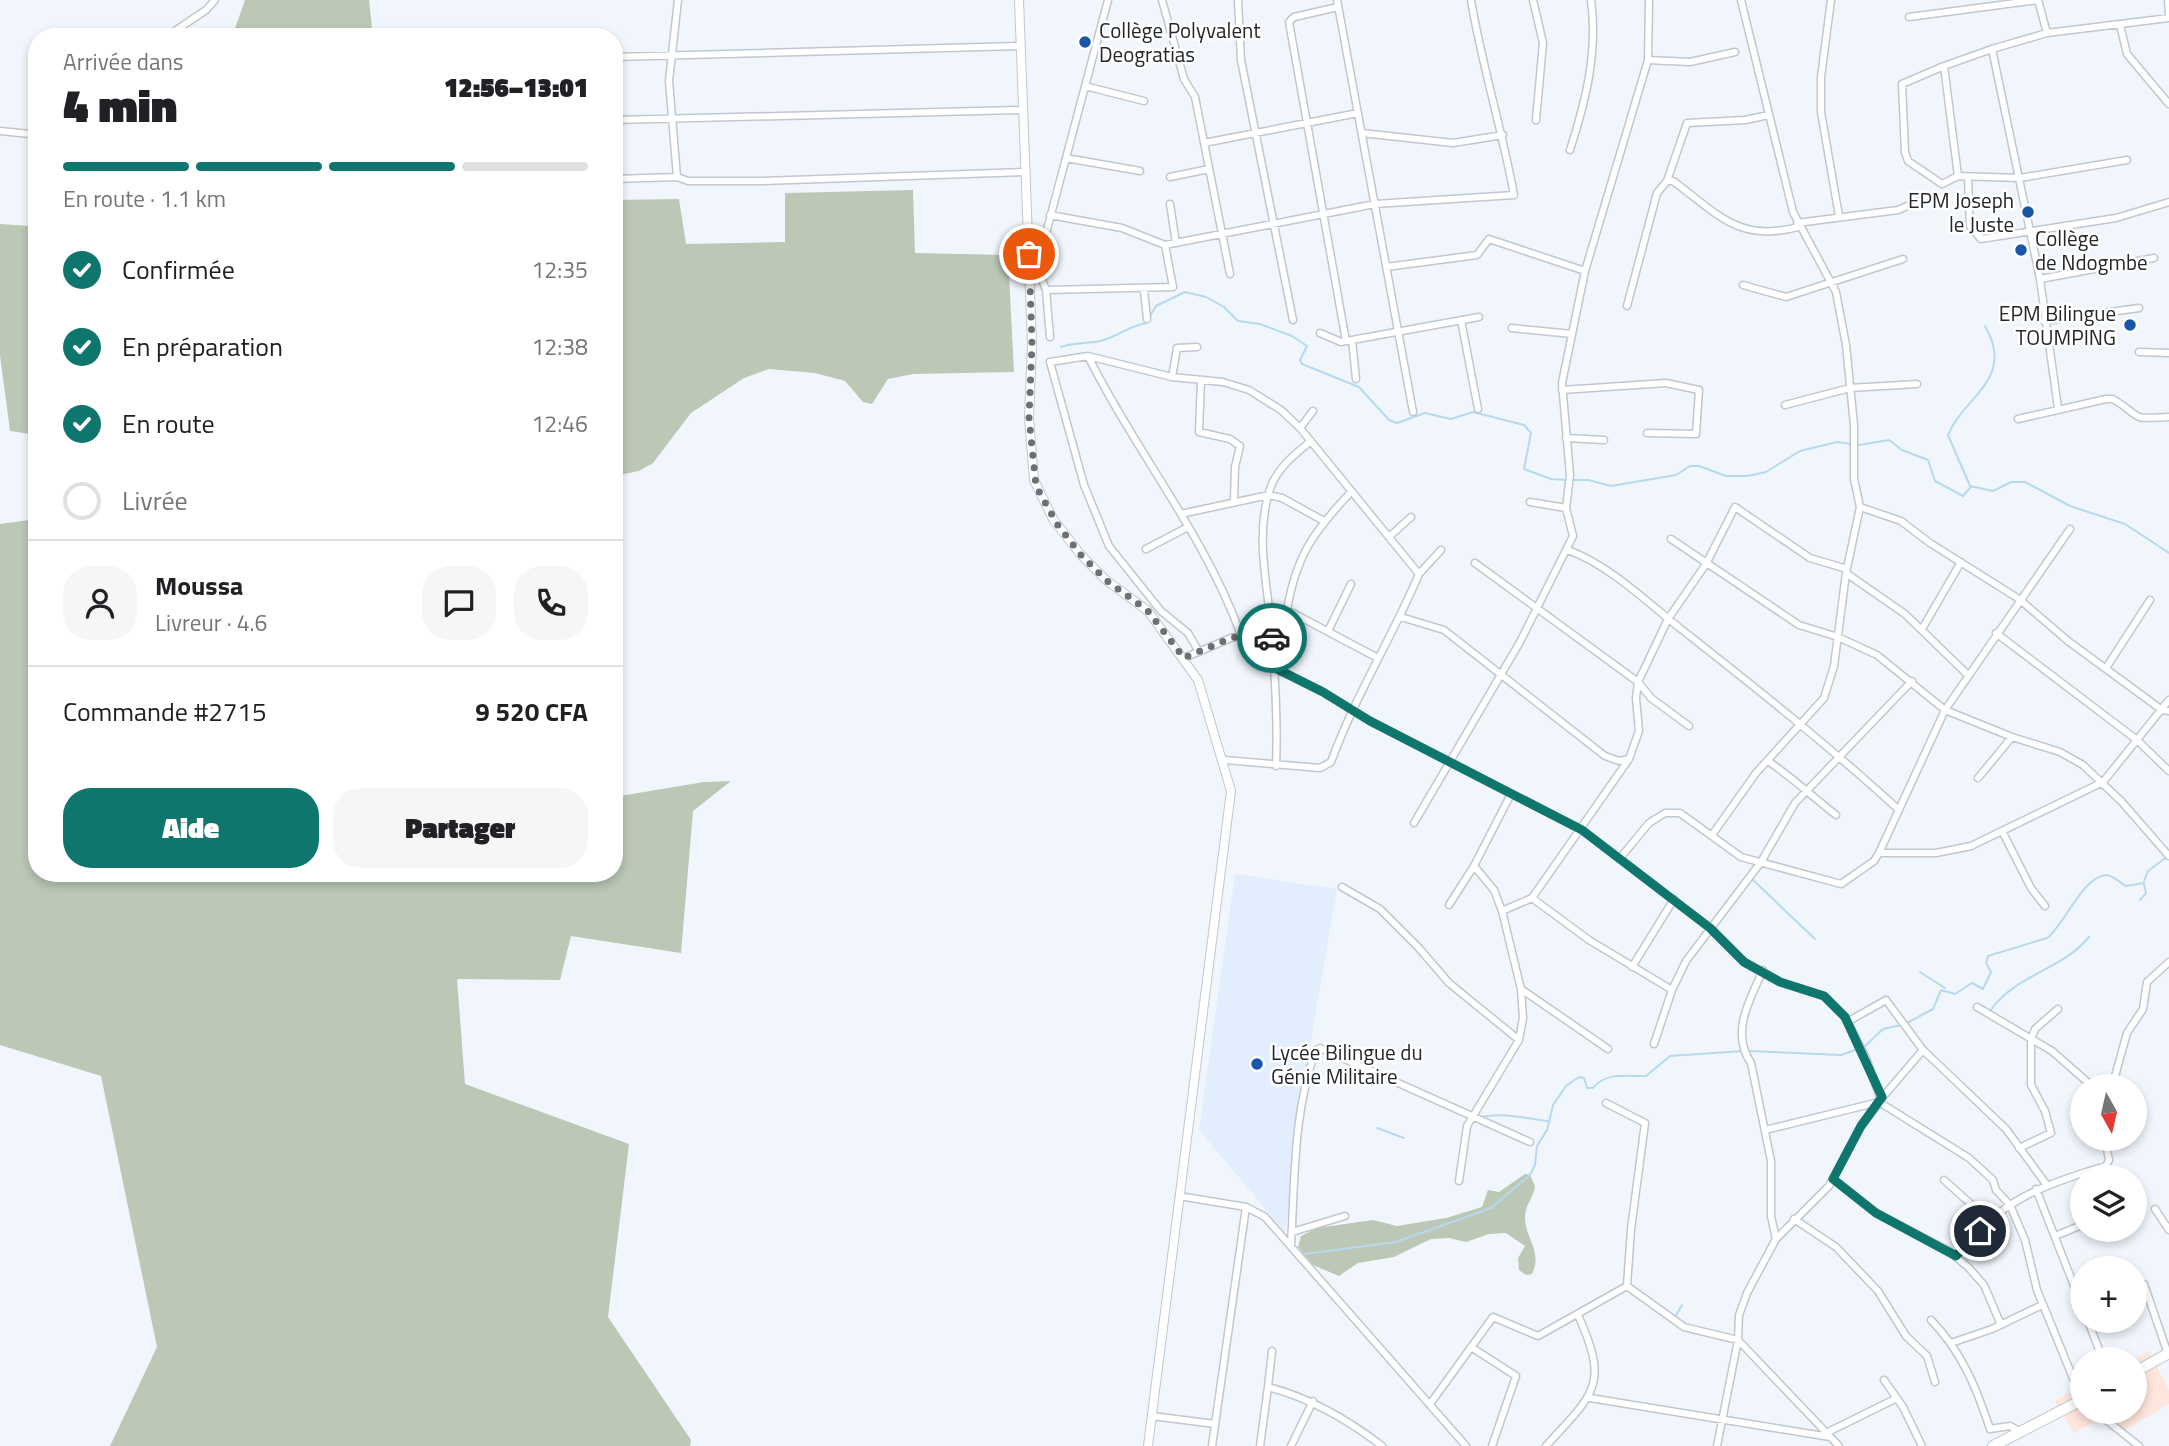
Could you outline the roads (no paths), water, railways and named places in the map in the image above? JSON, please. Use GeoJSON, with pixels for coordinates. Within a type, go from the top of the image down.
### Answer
{"type":"FeatureCollection","features":[{"type":"Feature","properties":{"kind":"main road"},"geometry":{"type":"LineString","coordinates":[[1019,0],[1032,344],[1029,418],[1036,486],[1057,524],[1081,555],[1106,580],[1148,611],[1184,658],[1203,692],[1230,783],[1230,816],[1148,1446]]}},
{"type":"Feature","properties":{"kind":"main road"},"geometry":{"type":"LineString","coordinates":[[2147,1365],[2169,1353]]}},
{"type":"Feature","properties":{"kind":"main road"},"geometry":{"type":"LineString","coordinates":[[1993,1446],[2070,1406]]}},
{"type":"Feature","properties":{"kind":"street"},"geometry":{"type":"LineString","coordinates":[[179,28],[206,10],[215,0]]}},
{"type":"Feature","properties":{"kind":"street"},"geometry":{"type":"LineString","coordinates":[[677,177],[671,119],[671,56],[678,0]]}},
{"type":"Feature","properties":{"kind":"street"},"geometry":{"type":"LineString","coordinates":[[1050,337],[1046,290],[1037,267],[1108,0]]}},
{"type":"Feature","properties":{"kind":"street"},"geometry":{"type":"LineString","coordinates":[[1162,0],[1184,79],[1195,97],[1230,274]]}},
{"type":"Feature","properties":{"kind":"street"},"geometry":{"type":"LineString","coordinates":[[1238,0],[1241,60],[1293,320]]}},
{"type":"Feature","properties":{"kind":"street"},"geometry":{"type":"LineString","coordinates":[[1050,215],[1122,228],[1165,245],[1375,204],[1514,195],[1503,135],[1477,37],[1471,0]]}},
{"type":"Feature","properties":{"kind":"street"},"geometry":{"type":"LineString","coordinates":[[1534,0],[1543,43],[1536,120]]}},
{"type":"Feature","properties":{"kind":"street"},"geometry":{"type":"LineString","coordinates":[[1570,150],[1585,106],[1595,44],[1591,0]]}},
{"type":"Feature","properties":{"kind":"street"},"geometry":{"type":"LineString","coordinates":[[1414,823],[1501,675],[1568,550],[1573,528],[1566,508],[1570,475],[1562,390],[1585,271],[1648,60],[1649,0]]}},
{"type":"Feature","properties":{"kind":"street"},"geometry":{"type":"LineString","coordinates":[[1712,835],[1756,773],[1824,698],[1832,677],[1847,571],[1860,507],[1854,479],[1855,437],[1846,345],[1831,282],[1798,225],[1741,0]]}},
{"type":"Feature","properties":{"kind":"street"},"geometry":{"type":"LineString","coordinates":[[1831,0],[1821,77],[1821,112],[1839,216]]}},
{"type":"Feature","properties":{"kind":"street"},"geometry":{"type":"LineString","coordinates":[[1909,17],[2036,0],[2040,3],[2047,33]]}},
{"type":"Feature","properties":{"kind":"street"},"geometry":{"type":"LineString","coordinates":[[2127,160],[2020,178],[1958,176],[1942,184],[1908,161],[1903,148],[1901,87],[1944,66],[2047,33],[2169,17],[2168,0]]}},
{"type":"Feature","properties":{"kind":"street"},"geometry":{"type":"LineString","coordinates":[[1356,379],[1289,22],[1294,17],[1338,4],[1413,412]]}},
{"type":"Feature","properties":{"kind":"street"},"geometry":{"type":"LineString","coordinates":[[2120,25],[2127,54],[2169,104]]}},
{"type":"Feature","properties":{"kind":"street"},"geometry":{"type":"LineString","coordinates":[[623,57],[1020,46]]}},
{"type":"Feature","properties":{"kind":"street"},"geometry":{"type":"LineString","coordinates":[[1992,49],[2040,279],[2057,408]]}},
{"type":"Feature","properties":{"kind":"street"},"geometry":{"type":"LineString","coordinates":[[1648,60],[1690,62],[1735,52]]}},
{"type":"Feature","properties":{"kind":"street"},"geometry":{"type":"LineString","coordinates":[[1944,66],[1958,176]]}},
{"type":"Feature","properties":{"kind":"street"},"geometry":{"type":"LineString","coordinates":[[1085,86],[1144,101]]}},
{"type":"Feature","properties":{"kind":"street"},"geometry":{"type":"LineString","coordinates":[[623,120],[1023,110]]}},
{"type":"Feature","properties":{"kind":"street"},"geometry":{"type":"LineString","coordinates":[[1204,143],[1358,113]]}},
{"type":"Feature","properties":{"kind":"street"},"geometry":{"type":"LineString","coordinates":[[1627,306],[1642,259],[1657,193],[1667,181],[1687,123],[1745,120],[1769,115]]}},
{"type":"Feature","properties":{"kind":"street"},"geometry":{"type":"LineString","coordinates":[[0,131],[28,134]]}},
{"type":"Feature","properties":{"kind":"street"},"geometry":{"type":"LineString","coordinates":[[1362,133],[1454,143],[1503,135]]}},
{"type":"Feature","properties":{"kind":"street"},"geometry":{"type":"LineString","coordinates":[[1066,158],[1140,170]]}},
{"type":"Feature","properties":{"kind":"street"},"geometry":{"type":"LineString","coordinates":[[1170,177],[1209,169]]}},
{"type":"Feature","properties":{"kind":"street"},"geometry":{"type":"LineString","coordinates":[[623,179],[677,177],[688,181],[762,181],[1025,172]]}},
{"type":"Feature","properties":{"kind":"street"},"geometry":{"type":"LineString","coordinates":[[1968,178],[1970,226],[1978,238],[2116,218],[2168,204]]}},
{"type":"Feature","properties":{"kind":"street"},"geometry":{"type":"LineString","coordinates":[[1667,181],[1673,181],[1735,226],[1752,233],[1772,233],[1839,216],[1898,210],[1929,197]]}},
{"type":"Feature","properties":{"kind":"street"},"geometry":{"type":"LineString","coordinates":[[1170,204],[1176,243]]}},
{"type":"Feature","properties":{"kind":"street"},"geometry":{"type":"LineString","coordinates":[[1386,267],[1477,255],[1489,239],[1585,271]]}},
{"type":"Feature","properties":{"kind":"street"},"geometry":{"type":"LineString","coordinates":[[1046,290],[1144,290],[1173,287],[1165,245]]}},
{"type":"Feature","properties":{"kind":"street"},"geometry":{"type":"LineString","coordinates":[[2040,279],[2154,258]]}},
{"type":"Feature","properties":{"kind":"street"},"geometry":{"type":"LineString","coordinates":[[1743,285],[1786,297],[1903,259]]}},
{"type":"Feature","properties":{"kind":"street"},"geometry":{"type":"LineString","coordinates":[[1144,290],[1147,318]]}},
{"type":"Feature","properties":{"kind":"street"},"geometry":{"type":"LineString","coordinates":[[2044,321],[2139,308]]}},
{"type":"Feature","properties":{"kind":"street"},"geometry":{"type":"LineString","coordinates":[[1321,333],[1340,342],[1479,317]]}},
{"type":"Feature","properties":{"kind":"street"},"geometry":{"type":"LineString","coordinates":[[1461,320],[1478,409]]}},
{"type":"Feature","properties":{"kind":"street"},"geometry":{"type":"LineString","coordinates":[[1512,328],[1572,334]]}},
{"type":"Feature","properties":{"kind":"street"},"geometry":{"type":"LineString","coordinates":[[1172,377],[1177,348],[1197,347]]}},
{"type":"Feature","properties":{"kind":"street"},"geometry":{"type":"LineString","coordinates":[[2139,352],[2169,353]]}},
{"type":"Feature","properties":{"kind":"street"},"geometry":{"type":"LineString","coordinates":[[1199,652],[1188,633],[1161,611],[1112,552],[1084,485],[1050,362],[1087,356],[1172,377],[1249,390],[1280,410],[1300,428],[1419,574]]}},
{"type":"Feature","properties":{"kind":"street"},"geometry":{"type":"LineString","coordinates":[[1087,356],[1181,514],[1233,613],[1241,635]]}},
{"type":"Feature","properties":{"kind":"street"},"geometry":{"type":"LineString","coordinates":[[1201,380],[1199,432],[1230,439],[1240,446],[1235,467],[1234,500]]}},
{"type":"Feature","properties":{"kind":"street"},"geometry":{"type":"LineString","coordinates":[[1562,390],[1666,383],[1699,390],[1696,434],[1647,433]]}},
{"type":"Feature","properties":{"kind":"street"},"geometry":{"type":"LineString","coordinates":[[1785,405],[1850,388],[1917,384]]}},
{"type":"Feature","properties":{"kind":"street"},"geometry":{"type":"LineString","coordinates":[[2018,419],[2057,408],[2113,399],[2134,417],[2142,420],[2169,417]]}},
{"type":"Feature","properties":{"kind":"street"},"geometry":{"type":"LineString","coordinates":[[1300,428],[1313,411]]}},
{"type":"Feature","properties":{"kind":"street"},"geometry":{"type":"LineString","coordinates":[[1566,438],[1604,440]]}},
{"type":"Feature","properties":{"kind":"street"},"geometry":{"type":"LineString","coordinates":[[1276,766],[1271,629],[1261,546],[1269,495],[1281,467],[1311,441]]}},
{"type":"Feature","properties":{"kind":"street"},"geometry":{"type":"LineString","coordinates":[[1287,610],[1292,580],[1302,554],[1324,521],[1351,492]]}},
{"type":"Feature","properties":{"kind":"street"},"geometry":{"type":"LineString","coordinates":[[1181,514],[1234,500],[1269,495],[1282,498],[1324,521]]}},
{"type":"Feature","properties":{"kind":"street"},"geometry":{"type":"LineString","coordinates":[[1530,502],[1566,508]]}},
{"type":"Feature","properties":{"kind":"street"},"geometry":{"type":"LineString","coordinates":[[1502,911],[1532,898],[1629,759],[1639,731],[1636,698],[1639,682],[1668,619],[1706,564],[1735,507],[1810,558],[1847,571],[1922,629],[1968,675]]}},
{"type":"Feature","properties":{"kind":"street"},"geometry":{"type":"LineString","coordinates":[[1860,507],[1901,521],[2020,599],[2068,640],[2165,710]]}},
{"type":"Feature","properties":{"kind":"street"},"geometry":{"type":"LineString","coordinates":[[1389,537],[1411,517]]}},
{"type":"Feature","properties":{"kind":"street"},"geometry":{"type":"LineString","coordinates":[[1146,549],[1188,527]]}},
{"type":"Feature","properties":{"kind":"street"},"geometry":{"type":"LineString","coordinates":[[1621,857],[1644,827],[1665,813],[1680,813],[1735,853],[1841,884],[1874,861],[1945,710],[2070,529]]}},
{"type":"Feature","properties":{"kind":"street"},"geometry":{"type":"LineString","coordinates":[[1671,540],[1799,625],[1838,637],[1877,655],[1945,710],[2012,737],[2060,752],[2083,765],[2103,782],[2169,856]]}},
{"type":"Feature","properties":{"kind":"street"},"geometry":{"type":"LineString","coordinates":[[1225,760],[1276,766],[1327,766],[1376,657],[1401,617],[1419,574],[1441,550]]}},
{"type":"Feature","properties":{"kind":"street"},"geometry":{"type":"LineString","coordinates":[[1568,550],[1585,556],[1802,724],[1899,810]]}},
{"type":"Feature","properties":{"kind":"street"},"geometry":{"type":"LineString","coordinates":[[1922,629],[1961,562]]}},
{"type":"Feature","properties":{"kind":"street"},"geometry":{"type":"LineString","coordinates":[[1475,563],[1639,682],[1651,698],[1689,726]]}},
{"type":"Feature","properties":{"kind":"street"},"geometry":{"type":"LineString","coordinates":[[1329,629],[1351,584]]}},
{"type":"Feature","properties":{"kind":"street"},"geometry":{"type":"LineString","coordinates":[[2106,668],[2150,600]]}},
{"type":"Feature","properties":{"kind":"street"},"geometry":{"type":"LineString","coordinates":[[1269,608],[1287,610],[1329,629],[1376,657]]}},
{"type":"Feature","properties":{"kind":"street"},"geometry":{"type":"LineString","coordinates":[[1401,617],[1444,630],[1605,756],[1619,761],[1629,759]]}},
{"type":"Feature","properties":{"kind":"street"},"geometry":{"type":"LineString","coordinates":[[1184,658],[1241,635],[1271,629]]}},
{"type":"Feature","properties":{"kind":"street"},"geometry":{"type":"LineString","coordinates":[[1996,633],[2137,740],[2169,771]]}},
{"type":"Feature","properties":{"kind":"street"},"geometry":{"type":"LineString","coordinates":[[1273,667],[1582,830],[1621,857],[1710,928],[1744,962],[1763,970],[1780,982],[1824,996],[1836,1005],[1866,1058],[1880,1101],[1962,1153],[1993,1180],[1996,1190],[2010,1205],[2025,1240],[2042,1305],[2070,1372]]}},
{"type":"Feature","properties":{"kind":"street"},"geometry":{"type":"LineString","coordinates":[[1654,1044],[1672,990],[1686,961],[1762,862],[1796,803],[1912,681]]}},
{"type":"Feature","properties":{"kind":"street"},"geometry":{"type":"LineString","coordinates":[[1879,853],[1949,851],[1970,846],[2103,782],[2165,710],[2169,700]]}},
{"type":"Feature","properties":{"kind":"street"},"geometry":{"type":"LineString","coordinates":[[1978,778],[2012,737]]}},
{"type":"Feature","properties":{"kind":"street"},"geometry":{"type":"LineString","coordinates":[[1768,761],[1808,789],[1836,815]]}},
{"type":"Feature","properties":{"kind":"street"},"geometry":{"type":"LineString","coordinates":[[1449,905],[1474,866],[1511,794]]}},
{"type":"Feature","properties":{"kind":"street"},"geometry":{"type":"LineString","coordinates":[[2002,831],[2031,888],[2045,906]]}},
{"type":"Feature","properties":{"kind":"street"},"geometry":{"type":"LineString","coordinates":[[1459,1181],[1467,1126],[1518,1040],[1524,1007],[1502,911],[1494,890],[1474,866]]}},
{"type":"Feature","properties":{"kind":"street"},"geometry":{"type":"LineString","coordinates":[[1342,887],[1380,909],[1418,947],[1448,983],[1518,1040]]}},
{"type":"Feature","properties":{"kind":"street"},"geometry":{"type":"LineString","coordinates":[[1532,898],[1632,967],[1672,990]]}},
{"type":"Feature","properties":{"kind":"street"},"geometry":{"type":"LineString","coordinates":[[1632,967],[1674,900]]}},
{"type":"Feature","properties":{"kind":"street"},"geometry":{"type":"LineString","coordinates":[[2116,1074],[2127,1033],[2143,1009],[2148,979],[2169,962]]}},
{"type":"Feature","properties":{"kind":"street"},"geometry":{"type":"LineString","coordinates":[[1763,970],[1742,1018],[1746,1057],[1751,1063],[1771,1161],[1771,1216],[1776,1238]]}},
{"type":"Feature","properties":{"kind":"street"},"geometry":{"type":"LineString","coordinates":[[1521,989],[1608,1049]]}},
{"type":"Feature","properties":{"kind":"street"},"geometry":{"type":"LineString","coordinates":[[1847,1022],[1885,999],[1923,1050],[1995,1117],[2046,1184]]}},
{"type":"Feature","properties":{"kind":"street"},"geometry":{"type":"LineString","coordinates":[[1977,1007],[2052,1051],[2079,1074]]}},
{"type":"Feature","properties":{"kind":"street"},"geometry":{"type":"LineString","coordinates":[[2019,1147],[2051,1133],[2045,1111],[2030,1080],[2031,1040],[2035,1029],[2058,1009]]}},
{"type":"Feature","properties":{"kind":"street"},"geometry":{"type":"LineString","coordinates":[[1291,1244],[1297,1137],[1305,1079],[1316,1050],[1325,1049],[1530,1142]]}},
{"type":"Feature","properties":{"kind":"street"},"geometry":{"type":"LineString","coordinates":[[1717,1446],[1743,1304],[1776,1238],[1833,1179],[1861,1126],[1923,1050]]}},
{"type":"Feature","properties":{"kind":"street"},"geometry":{"type":"LineString","coordinates":[[1765,1130],[1880,1101]]}},
{"type":"Feature","properties":{"kind":"street"},"geometry":{"type":"LineString","coordinates":[[1606,1103],[1645,1124],[1631,1229],[1628,1286]]}},
{"type":"Feature","properties":{"kind":"street"},"geometry":{"type":"LineString","coordinates":[[1956,1256],[2010,1205],[2046,1184],[2106,1166],[2109,1160],[2107,1152]]}},
{"type":"Feature","properties":{"kind":"street"},"geometry":{"type":"LineString","coordinates":[[1833,1179],[1876,1213],[1956,1256],[1984,1285],[2001,1325]]}},
{"type":"Feature","properties":{"kind":"street"},"geometry":{"type":"LineString","coordinates":[[1944,1180],[1991,1222]]}},
{"type":"Feature","properties":{"kind":"street"},"geometry":{"type":"LineString","coordinates":[[2036,1189],[2070,1275]]}},
{"type":"Feature","properties":{"kind":"street"},"geometry":{"type":"LineString","coordinates":[[1180,1196],[1246,1207],[1265,1217],[1466,1446]]}},
{"type":"Feature","properties":{"kind":"street"},"geometry":{"type":"LineString","coordinates":[[1212,1446],[1246,1207]]}},
{"type":"Feature","properties":{"kind":"street"},"geometry":{"type":"LineString","coordinates":[[2155,1209],[2169,1228]]}},
{"type":"Feature","properties":{"kind":"street"},"geometry":{"type":"LineString","coordinates":[[1292,1232],[1345,1216]]}},
{"type":"Feature","properties":{"kind":"street"},"geometry":{"type":"LineString","coordinates":[[1794,1219],[1836,1247],[1878,1291],[1906,1336],[1927,1356],[1935,1382]]}},
{"type":"Feature","properties":{"kind":"street"},"geometry":{"type":"LineString","coordinates":[[2055,1236],[2070,1230]]}},
{"type":"Feature","properties":{"kind":"street"},"geometry":{"type":"LineString","coordinates":[[1430,1404],[1493,1317],[1538,1336],[1628,1286]]}},
{"type":"Feature","properties":{"kind":"street"},"geometry":{"type":"LineString","coordinates":[[1628,1286],[1684,1327],[1738,1340],[1839,1446]]}},
{"type":"Feature","properties":{"kind":"street"},"geometry":{"type":"LineString","coordinates":[[2147,1292],[2169,1353]]}},
{"type":"Feature","properties":{"kind":"street"},"geometry":{"type":"LineString","coordinates":[[1951,1343],[2001,1325],[2042,1305]]}},
{"type":"Feature","properties":{"kind":"street"},"geometry":{"type":"LineString","coordinates":[[1546,1446],[1590,1398],[1595,1354],[1578,1315]]}},
{"type":"Feature","properties":{"kind":"street"},"geometry":{"type":"LineString","coordinates":[[1931,1320],[1951,1343],[1972,1376],[1990,1429],[2010,1426],[2021,1432]]}},
{"type":"Feature","properties":{"kind":"street"},"geometry":{"type":"LineString","coordinates":[[1471,1347],[1516,1376],[1492,1446]]}},
{"type":"Feature","properties":{"kind":"street"},"geometry":{"type":"LineString","coordinates":[[1260,1446],[1272,1351]]}},
{"type":"Feature","properties":{"kind":"street"},"geometry":{"type":"LineString","coordinates":[[1884,1380],[1897,1398],[1922,1446]]}},
{"type":"Feature","properties":{"kind":"street"},"geometry":{"type":"LineString","coordinates":[[1268,1387],[1313,1401],[1351,1423],[1382,1446]]}},
{"type":"Feature","properties":{"kind":"street"},"geometry":{"type":"LineString","coordinates":[[1590,1398],[1828,1435],[1897,1398]]}},
{"type":"Feature","properties":{"kind":"street"},"geometry":{"type":"LineString","coordinates":[[1291,1446],[1313,1401]]}},
{"type":"Feature","properties":{"kind":"street"},"geometry":{"type":"LineString","coordinates":[[1152,1416],[1215,1424]]}},
{"type":"Feature","properties":{"kind":"street"},"geometry":{"type":"LineString","coordinates":[[2111,1424],[2139,1446]]}},
{"type":"Feature","properties":{"kind":"waterway"},"geometry":{"type":"LineString","coordinates":[[1061,347],[1100,341],[1146,323],[1156,306],[1185,292],[1206,297],[1224,307],[1238,321],[1260,324],[1292,336],[1307,346],[1300,360],[1302,364],[1359,387],[1389,420],[1397,423],[1425,413],[1451,419],[1473,412],[1524,425],[1531,433],[1524,469],[1551,479],[1567,480]]}},
{"type":"Feature","properties":{"kind":"waterway"},"geometry":{"type":"LineString","coordinates":[[1985,326],[1993,344],[1995,360],[1991,373],[1984,386],[1955,421],[1948,435],[1970,486],[1993,491],[2011,482],[2025,482],[2070,506],[2125,524],[2169,553]]}},
{"type":"Feature","properties":{"kind":"waterway"},"geometry":{"type":"LineString","coordinates":[[1572,480],[1588,480],[1611,486],[1676,475],[1690,466],[1699,466],[1726,476],[1747,476],[1766,472],[1800,451],[1837,442],[1859,445],[1889,440],[1902,450],[1928,460],[1935,481],[1963,496],[1971,487]]}},
{"type":"Feature","properties":{"kind":"waterway"},"geometry":{"type":"LineString","coordinates":[[2144,881],[2148,871],[2168,856]]}},
{"type":"Feature","properties":{"kind":"waterway"},"geometry":{"type":"LineString","coordinates":[[1907,1023],[1933,1009],[1941,990],[1955,994],[1972,983],[1983,989],[1991,972],[1986,963],[1988,956],[2047,938],[2060,924],[2081,892],[2098,878],[2109,875],[2126,886],[2144,883]]}},
{"type":"Feature","properties":{"kind":"waterway"},"geometry":{"type":"LineString","coordinates":[[1752,879],[1815,939]]}},
{"type":"Feature","properties":{"kind":"waterway"},"geometry":{"type":"LineString","coordinates":[[2140,900],[2146,893],[2144,884]]}},
{"type":"Feature","properties":{"kind":"waterway"},"geometry":{"type":"LineString","coordinates":[[1991,1010],[2013,988],[2066,957],[2089,937]]}},
{"type":"Feature","properties":{"kind":"waterway"},"geometry":{"type":"LineString","coordinates":[[1920,972],[1945,988]]}},
{"type":"Feature","properties":{"kind":"waterway"},"geometry":{"type":"LineString","coordinates":[[1863,1048],[1883,1029],[1901,1025]]}},
{"type":"Feature","properties":{"kind":"waterway"},"geometry":{"type":"LineString","coordinates":[[1749,1051],[1841,1055],[1858,1049]]}},
{"type":"Feature","properties":{"kind":"waterway"},"geometry":{"type":"LineString","coordinates":[[1305,1254],[1396,1242],[1491,1208],[1530,1175],[1535,1165],[1537,1146],[1547,1130],[1553,1105],[1566,1086],[1579,1077],[1584,1078],[1587,1088],[1593,1088],[1611,1077],[1646,1076],[1670,1056],[1743,1051]]}},
{"type":"Feature","properties":{"kind":"waterway"},"geometry":{"type":"LineString","coordinates":[[1483,1117],[1506,1116],[1548,1121]]}},
{"type":"Feature","properties":{"kind":"waterway"},"geometry":{"type":"LineString","coordinates":[[1377,1128],[1404,1138]]}},
{"type":"Feature","properties":{"kind":"waterway"},"geometry":{"type":"LineString","coordinates":[[1674,1319],[1682,1305]]}},
{"type":"Feature","properties":{"kind":"place","name":"Collège Polyvalent Deogratias"},"geometry":{"type":"Point","coordinates":[1085,42]}},
{"type":"Feature","properties":{"kind":"place","name":"EPM Joseph le Juste"},"geometry":{"type":"Point","coordinates":[2028,212]}},
{"type":"Feature","properties":{"kind":"place","name":"Collège de Ndogmbe"},"geometry":{"type":"Point","coordinates":[2021,250]}},
{"type":"Feature","properties":{"kind":"place","name":"EPM Bilingue TOUMPING"},"geometry":{"type":"Point","coordinates":[2130,325]}},
{"type":"Feature","properties":{"kind":"place","name":"Lycée Bilingue du Génie Militaire"},"geometry":{"type":"Point","coordinates":[1257,1064]}}]}
